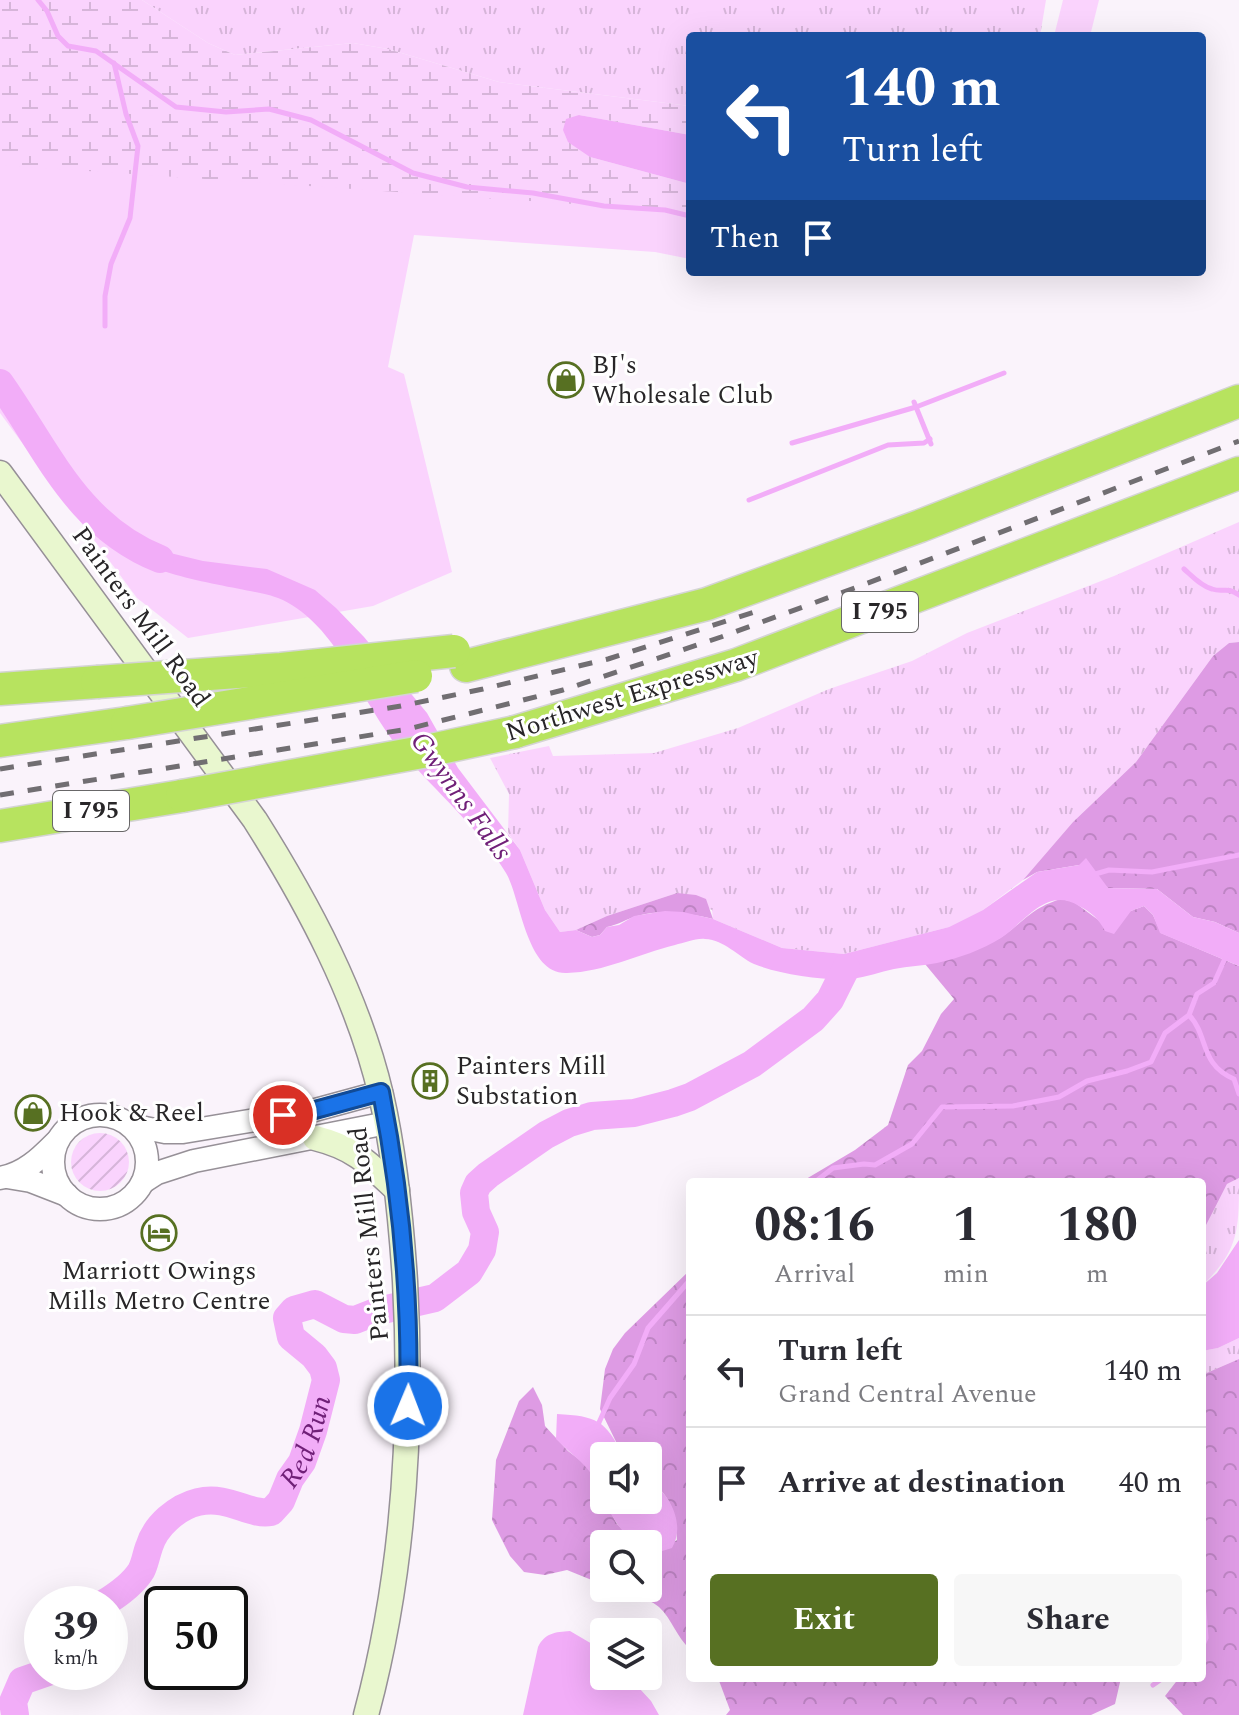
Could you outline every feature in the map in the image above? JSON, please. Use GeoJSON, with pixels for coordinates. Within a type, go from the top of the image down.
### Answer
{"type":"FeatureCollection","features":[{"type":"Feature","properties":{"kind":"highway","name":"I 795"},"geometry":{"type":"LineString","coordinates":[[0,741],[127,723],[625,627],[707,604],[920,526],[1239,401]]}},
{"type":"Feature","properties":{"kind":"highway","name":"Northwest Expressway"},"geometry":{"type":"LineString","coordinates":[[0,826],[182,796],[515,732],[736,665],[1239,473]]}},
{"type":"Feature","properties":{"kind":"highway"},"geometry":{"type":"LineString","coordinates":[[0,689],[460,659]]}},
{"type":"Feature","properties":{"kind":"main road","name":"Painters Mill Road"},"geometry":{"type":"LineString","coordinates":[[0,473],[255,820],[280,859],[336,970],[361,1030],[381,1092],[397,1190],[409,1378],[403,1501],[387,1620],[366,1715]]}},
{"type":"Feature","properties":{"kind":"main road"},"geometry":{"type":"LineString","coordinates":[[315,1138],[349,1150],[366,1161],[397,1190]]}},
{"type":"Feature","properties":{"kind":"street"},"geometry":{"type":"LineString","coordinates":[[3,1178],[38,1160],[68,1127],[97,1115],[113,1116],[130,1125],[165,1132],[183,1132],[315,1110],[381,1092]]}},
{"type":"Feature","properties":{"kind":"street"},"geometry":{"type":"LineString","coordinates":[[3,1178],[31,1181],[67,1195],[86,1207],[102,1209],[117,1206],[130,1198],[143,1182],[157,1173],[194,1161],[387,1123]]}},
{"type":"Feature","properties":{"kind":"street"},"geometry":{"type":"LineString","coordinates":[[130,1125],[146,1151],[147,1167],[143,1182]]}},
{"type":"Feature","properties":{"kind":"street"},"geometry":{"type":"LineString","coordinates":[[58,1140],[53,1156],[54,1172],[67,1195]]}},
{"type":"Feature","properties":{"kind":"green space"},"geometry":{"type":"Polygon","coordinates":[[[0,0],[142,0],[208,43],[235,55],[353,43],[388,49],[499,82],[686,105],[686,134],[579,115],[590,157],[686,183],[686,225],[0,183],[0,0]]]}},
{"type":"Feature","properties":{"kind":"green space"},"geometry":{"type":"Polygon","coordinates":[[[142,0],[1046,0],[1041,32],[686,32],[686,105],[499,82],[388,49],[353,43],[235,55],[208,43],[142,0]]]}},
{"type":"Feature","properties":{"kind":"green space"},"geometry":{"type":"Polygon","coordinates":[[[1063,0],[1099,0],[1091,32],[1055,32],[1063,0]]]}},
{"type":"Feature","properties":{"kind":"green space"},"geometry":{"type":"Polygon","coordinates":[[[0,165],[686,212],[686,258],[655,252],[414,235],[388,367],[404,374],[452,572],[373,606],[188,638],[137,598],[0,413],[0,165]]]}},
{"type":"Feature","properties":{"kind":"green space"},"geometry":{"type":"Polygon","coordinates":[[[1239,522],[1239,642],[1229,643],[1213,656],[1136,762],[1073,822],[1023,880],[983,910],[949,927],[844,954],[782,948],[713,919],[712,910],[677,893],[607,916],[576,930],[560,932],[545,910],[520,850],[508,833],[509,794],[490,758],[549,746],[553,756],[654,753],[738,728],[829,689],[912,661],[967,633],[1114,576],[1239,522]]]}},
{"type":"Feature","properties":{"kind":"green space"},"geometry":{"type":"Polygon","coordinates":[[[1239,642],[1239,933],[1215,922],[1193,917],[1157,889],[1108,888],[1079,865],[1037,872],[1023,880],[1073,822],[1136,762],[1213,656],[1229,643],[1239,642]]]}},
{"type":"Feature","properties":{"kind":"green space"},"geometry":{"type":"Polygon","coordinates":[[[677,893],[706,899],[713,919],[666,912],[637,916],[607,927],[600,935],[592,937],[576,930],[607,916],[677,893]]]}},
{"type":"Feature","properties":{"kind":"green space"},"geometry":{"type":"Polygon","coordinates":[[[1061,899],[1074,902],[1101,922],[1144,906],[1153,915],[1161,933],[1239,966],[1239,1178],[1227,1184],[1206,1225],[1206,1178],[808,1178],[855,1150],[888,1125],[908,1065],[922,1051],[941,1014],[954,999],[925,964],[986,945],[1061,899]]]}},
{"type":"Feature","properties":{"kind":"green space"},"geometry":{"type":"Polygon","coordinates":[[[100,1133],[111,1135],[120,1142],[127,1151],[127,1173],[120,1182],[111,1189],[100,1191],[89,1189],[80,1182],[73,1173],[71,1162],[73,1151],[80,1142],[89,1135],[100,1133]]]}},
{"type":"Feature","properties":{"kind":"green space"},"geometry":{"type":"Polygon","coordinates":[[[1239,1178],[1237,1226],[1230,1250],[1206,1282],[1206,1222],[1227,1184],[1239,1178]]]}},
{"type":"Feature","properties":{"kind":"green space"},"geometry":{"type":"Polygon","coordinates":[[[686,1274],[686,1644],[668,1617],[652,1602],[662,1602],[662,1550],[677,1540],[671,1506],[662,1492],[662,1442],[616,1442],[600,1409],[605,1369],[613,1349],[625,1333],[686,1274]]]}},
{"type":"Feature","properties":{"kind":"green space"},"geometry":{"type":"Polygon","coordinates":[[[1239,1338],[1239,1359],[1206,1373],[1206,1350],[1239,1338]]]}},
{"type":"Feature","properties":{"kind":"green space"},"geometry":{"type":"Polygon","coordinates":[[[1239,1359],[1239,1715],[1183,1715],[1165,1696],[1176,1682],[1206,1682],[1206,1373],[1239,1359]]]}},
{"type":"Feature","properties":{"kind":"green space"},"geometry":{"type":"Polygon","coordinates":[[[533,1387],[542,1405],[545,1426],[590,1471],[590,1514],[612,1514],[623,1530],[590,1530],[590,1579],[567,1570],[545,1575],[524,1572],[510,1556],[492,1520],[496,1460],[519,1401],[533,1387]]]}},
{"type":"Feature","properties":{"kind":"green space"},"geometry":{"type":"Polygon","coordinates":[[[720,1682],[1120,1682],[1115,1704],[1091,1715],[726,1715],[730,1710],[720,1682]]]}},
{"type":"Feature","properties":{"kind":"water"},"geometry":{"type":"Polygon","coordinates":[[[579,115],[686,134],[686,183],[590,157],[568,142],[563,130],[566,119],[579,115]]]}},
{"type":"Feature","properties":{"kind":"water","name":"Gwynns Falls"},"geometry":{"type":"Polygon","coordinates":[[[140,541],[162,551],[203,561],[267,569],[315,590],[336,608],[427,713],[458,768],[520,850],[545,910],[560,932],[576,930],[592,937],[634,916],[665,911],[683,912],[713,919],[782,948],[844,954],[949,927],[983,910],[1037,872],[1079,865],[1086,858],[1108,888],[1157,889],[1193,917],[1215,922],[1239,933],[1239,966],[1160,933],[1153,915],[1144,906],[1131,911],[1114,934],[1105,931],[1097,919],[1083,908],[1057,900],[1037,908],[1001,938],[970,953],[937,963],[852,979],[816,978],[776,971],[754,964],[719,942],[701,939],[581,972],[553,970],[542,962],[534,949],[506,873],[494,855],[393,741],[322,631],[297,608],[278,598],[193,579],[147,564],[132,555],[126,543],[140,541]]]}},
{"type":"Feature","properties":{"kind":"water"},"geometry":{"type":"Polygon","coordinates":[[[1239,1240],[1239,1338],[1206,1350],[1206,1283],[1217,1273],[1239,1240]]]}},
{"type":"Feature","properties":{"kind":"water"},"geometry":{"type":"Polygon","coordinates":[[[557,1414],[581,1416],[598,1422],[616,1442],[590,1442],[590,1472],[556,1439],[557,1414]]]}},
{"type":"Feature","properties":{"kind":"water"},"geometry":{"type":"Polygon","coordinates":[[[662,1492],[674,1510],[676,1539],[672,1548],[662,1551],[662,1530],[623,1530],[612,1514],[662,1514],[662,1492]]]}},
{"type":"Feature","properties":{"kind":"water"},"geometry":{"type":"Polygon","coordinates":[[[570,1631],[590,1643],[590,1690],[641,1690],[659,1715],[523,1715],[538,1647],[551,1634],[570,1631]]]}},
{"type":"Feature","properties":{"kind":"waterway"},"geometry":{"type":"LineString","coordinates":[[38,0],[47,11],[58,36],[68,46],[96,51],[176,107],[226,112],[269,109],[311,120],[413,173],[467,187],[533,193],[604,206],[665,210],[686,215]]}},
{"type":"Feature","properties":{"kind":"waterway"},"geometry":{"type":"LineString","coordinates":[[105,326],[105,296],[111,264],[130,218],[138,146],[126,114],[114,63]]}},
{"type":"Feature","properties":{"kind":"waterway"},"geometry":{"type":"LineString","coordinates":[[792,443],[916,407],[1004,373]]}},
{"type":"Feature","properties":{"kind":"waterway","name":"Gwynns Falls"},"geometry":{"type":"LineString","coordinates":[[0,383],[50,460],[86,507],[131,545],[160,559]]}},
{"type":"Feature","properties":{"kind":"waterway"},"geometry":{"type":"LineString","coordinates":[[914,402],[931,444]]}},
{"type":"Feature","properties":{"kind":"waterway"},"geometry":{"type":"LineString","coordinates":[[749,500],[888,445],[924,443],[930,439]]}},
{"type":"Feature","properties":{"kind":"waterway"},"geometry":{"type":"LineString","coordinates":[[1184,569],[1208,588],[1239,595]]}},
{"type":"Feature","properties":{"kind":"waterway"},"geometry":{"type":"LineString","coordinates":[[1092,875],[1109,870],[1152,872],[1239,855]]}},
{"type":"Feature","properties":{"kind":"waterway"},"geometry":{"type":"LineString","coordinates":[[820,1178],[833,1168],[875,1165],[912,1144],[942,1107],[1013,1106],[1059,1097],[1087,1081],[1151,1062],[1165,1033],[1189,1015],[1197,994],[1214,983],[1227,954]]}},
{"type":"Feature","properties":{"kind":"waterway","name":"Red Run"},"geometry":{"type":"LineString","coordinates":[[127,1586],[138,1576],[156,1532],[182,1508],[198,1502],[219,1501],[271,1512],[281,1501],[290,1479],[302,1462],[326,1380],[323,1368],[314,1356],[291,1337],[287,1318],[294,1310],[315,1304],[344,1319],[355,1320],[378,1311],[435,1298],[469,1272],[482,1250],[485,1232],[476,1212],[474,1193],[488,1175],[569,1123],[592,1116],[634,1113],[673,1103],[752,1064],[813,1019],[830,1000],[846,968]]}},
{"type":"Feature","properties":{"kind":"waterway"},"geometry":{"type":"LineString","coordinates":[[1189,1015],[1215,1066],[1234,1079],[1239,1094]]}},
{"type":"Feature","properties":{"kind":"waterway"},"geometry":{"type":"LineString","coordinates":[[597,1427],[610,1398],[634,1364],[648,1328],[686,1285]]}},
{"type":"Feature","properties":{"kind":"waterway","name":"Red Run"},"geometry":{"type":"LineString","coordinates":[[15,1715],[13,1702],[24,1680]]}},
{"type":"Feature","properties":{"kind":"waterway"},"geometry":{"type":"LineString","coordinates":[[1153,1685],[1157,1682]]}},
{"type":"Feature","properties":{"kind":"railway"},"geometry":{"type":"LineString","coordinates":[[0,795],[408,729],[563,690],[860,586],[1239,441]]}},
{"type":"Feature","properties":{"kind":"railway"},"geometry":{"type":"LineString","coordinates":[[0,769],[401,706],[483,689],[608,659],[764,609]]}},
{"type":"Feature","properties":{"kind":"place","name":"BJ's Wholesale Club"},"geometry":{"type":"Point","coordinates":[566,380]}},
{"type":"Feature","properties":{"kind":"place","name":"Painters Mill Substation"},"geometry":{"type":"Point","coordinates":[430,1081]}},
{"type":"Feature","properties":{"kind":"place","name":"Hook & Reel"},"geometry":{"type":"Point","coordinates":[33,1113]}},
{"type":"Feature","properties":{"kind":"place","name":"Marriott Owings Mills Metro Centre"},"geometry":{"type":"Point","coordinates":[159,1233]}},
{"type":"Feature","properties":{"kind":"route"},"geometry":{"type":"LineString","coordinates":[[283,1115],[315,1110],[381,1092],[397,1182],[408,1335],[408,1406]]}}]}
